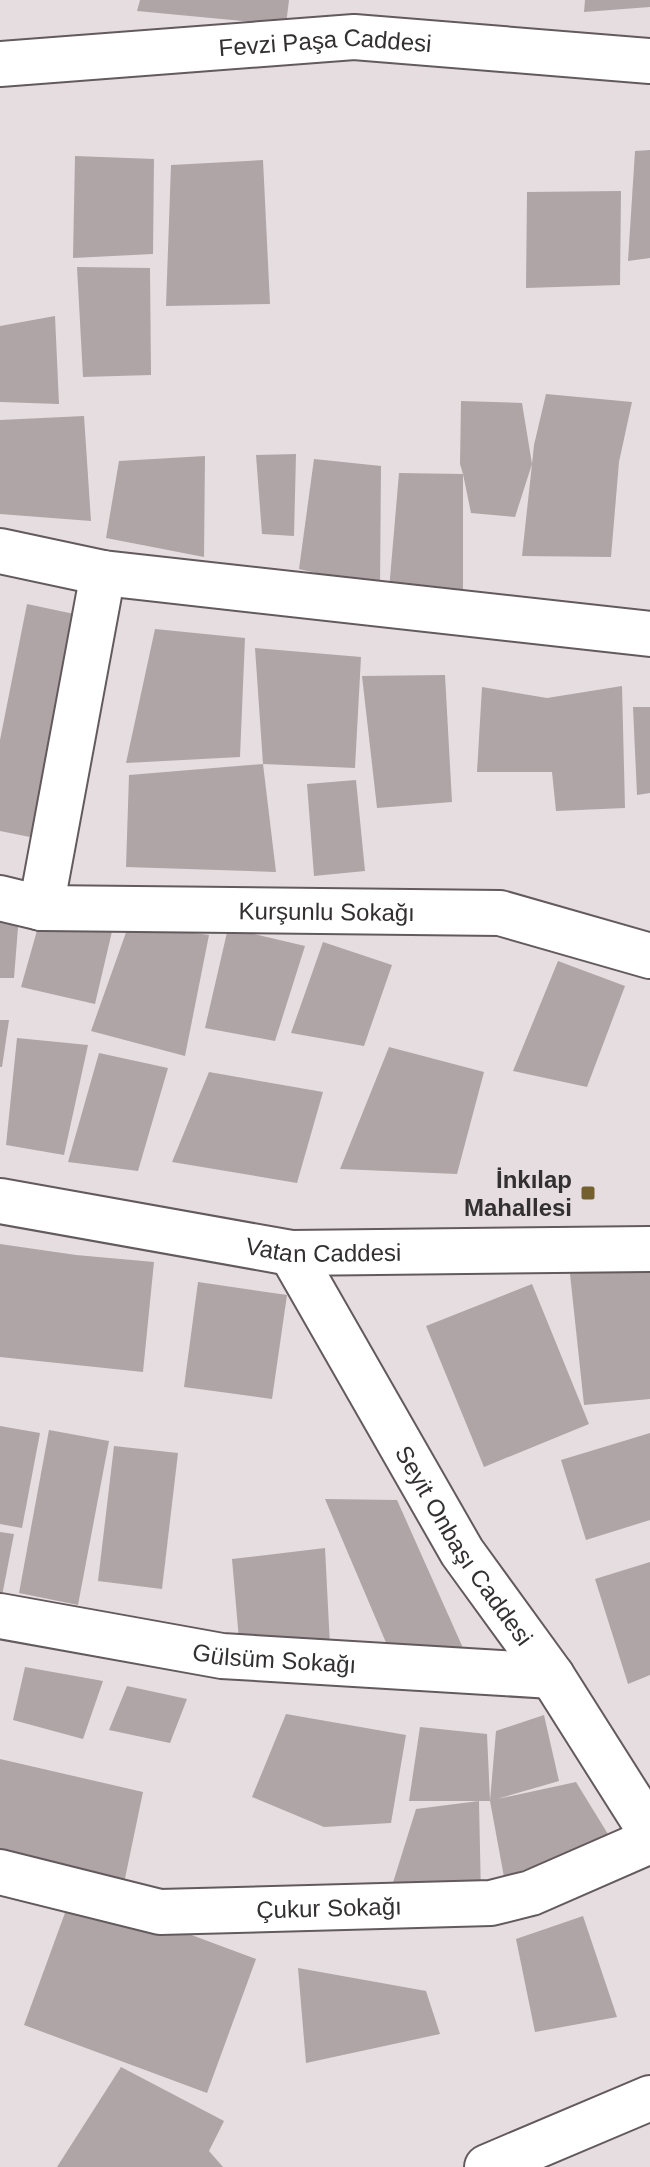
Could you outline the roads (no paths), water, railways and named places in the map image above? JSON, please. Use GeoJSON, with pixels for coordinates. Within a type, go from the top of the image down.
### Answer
{"type":"FeatureCollection","features":[{"type":"Feature","properties":{"kind":"street","name":"Fevzi Paşa Caddesi"},"geometry":{"type":"LineString","coordinates":[[0,64],[353,18],[650,61]]}},
{"type":"Feature","properties":{"kind":"street"},"geometry":{"type":"LineString","coordinates":[[0,551],[103,573],[650,634]]}},
{"type":"Feature","properties":{"kind":"street"},"geometry":{"type":"LineString","coordinates":[[20,903],[103,573]]}},
{"type":"Feature","properties":{"kind":"street","name":"Kurşunlu Sokağı"},"geometry":{"type":"LineString","coordinates":[[20,903],[500,913],[650,956]]}},
{"type":"Feature","properties":{"kind":"street","name":"Vatan Caddesi"},"geometry":{"type":"LineString","coordinates":[[0,1201],[291,1253],[650,1249]]}},
{"type":"Feature","properties":{"kind":"street","name":"Seyit Onbaşı Caddesi"},"geometry":{"type":"LineString","coordinates":[[291,1253],[462,1552],[552,1676],[650,1831]]}},
{"type":"Feature","properties":{"kind":"street","name":"Gülsüm Sokağı"},"geometry":{"type":"LineString","coordinates":[[0,1616],[222,1656],[552,1676]]}},
{"type":"Feature","properties":{"kind":"street","name":"Çukur Sokağı"},"geometry":{"type":"LineString","coordinates":[[0,1872],[160,1912],[491,1903],[531,1893],[650,1841]]}},
{"type":"Feature","properties":{"kind":"street"},"geometry":{"type":"LineString","coordinates":[[487,2167],[650,2098]]}},
{"type":"Feature","properties":{"kind":"place","name":"İnkılap Mahallesi"},"geometry":{"type":"Point","coordinates":[588,1193]}}]}
